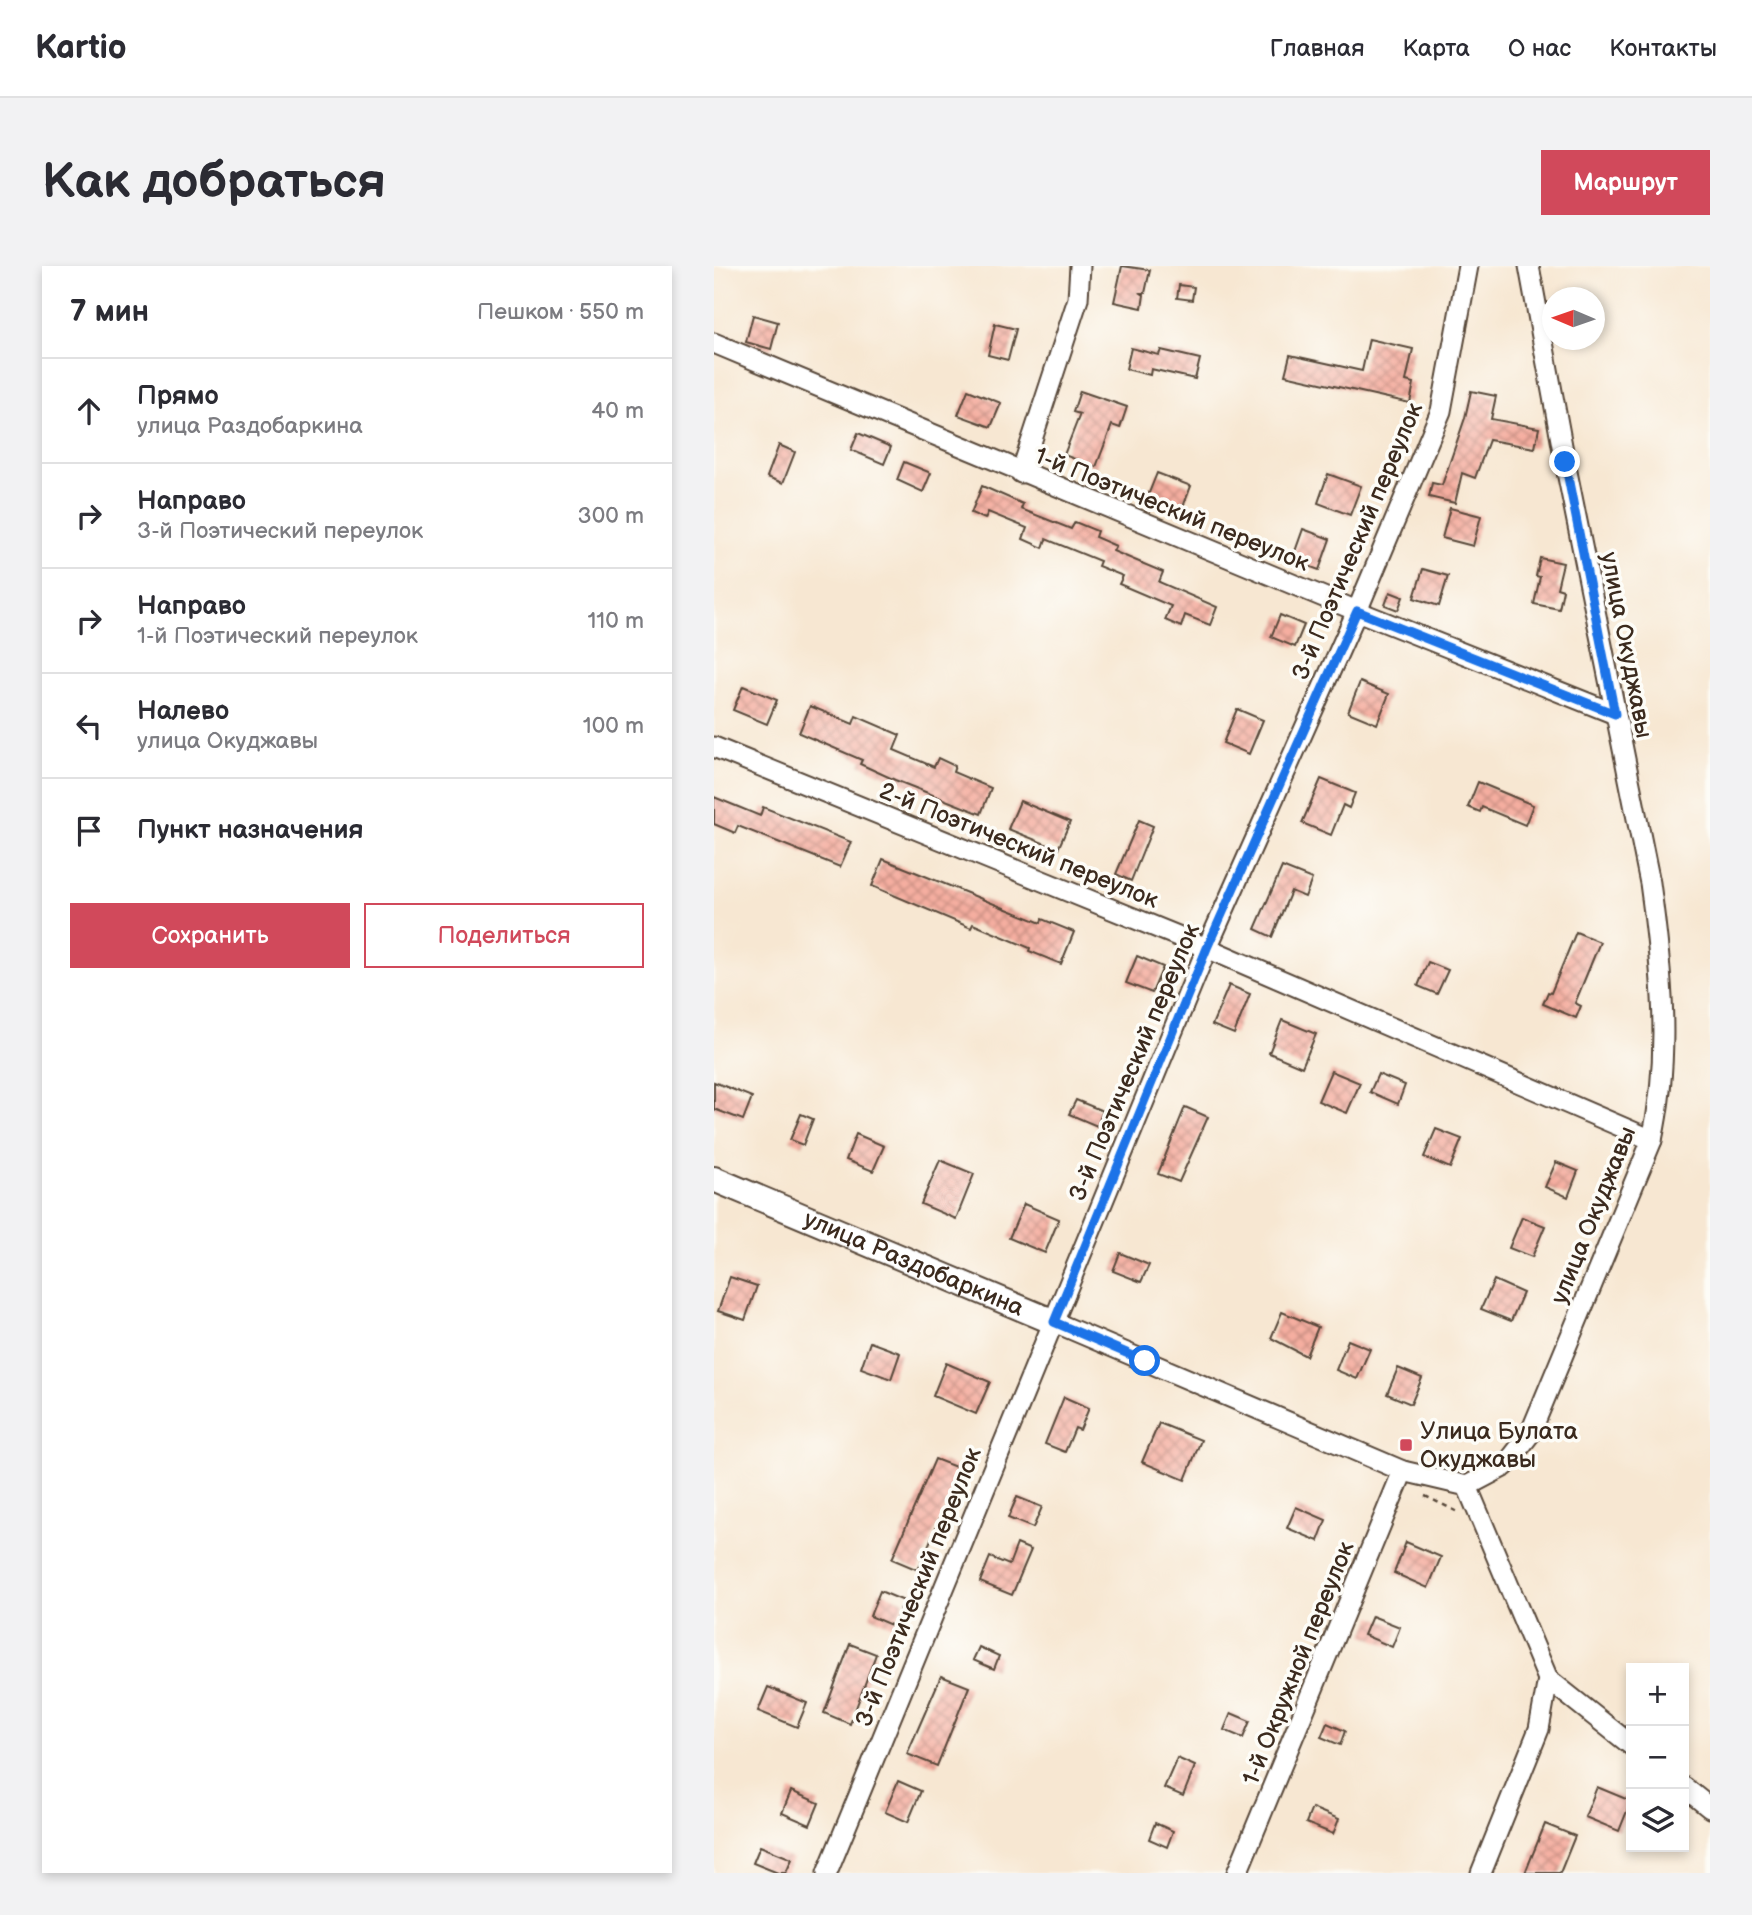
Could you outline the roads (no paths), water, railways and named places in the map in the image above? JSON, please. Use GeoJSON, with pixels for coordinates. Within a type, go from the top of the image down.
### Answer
{"type":"FeatureCollection","features":[{"type":"Feature","properties":{"kind":"street"},"geometry":{"type":"LineString","coordinates":[[1021,473],[1078,299],[1080,266]]}},
{"type":"Feature","properties":{"kind":"street","name":"3-й Поэтический переулок"},"geometry":{"type":"LineString","coordinates":[[827,1873],[1207,948],[1357,611],[1441,411],[1468,266]]}},
{"type":"Feature","properties":{"kind":"street","name":"улица Окуджавы"},"geometry":{"type":"LineString","coordinates":[[1466,1486],[1505,1466],[1530,1434],[1652,1140],[1659,1109],[1663,1069],[1659,951],[1650,883],[1529,266]]}},
{"type":"Feature","properties":{"kind":"street","name":"1-й Поэтический переулок"},"geometry":{"type":"LineString","coordinates":[[714,343],[1021,473],[1615,714]]}},
{"type":"Feature","properties":{"kind":"street","name":"2-й Поэтический переулок"},"geometry":{"type":"LineString","coordinates":[[714,747],[1207,948],[1652,1140]]}},
{"type":"Feature","properties":{"kind":"street","name":"улица Раздобаркина"},"geometry":{"type":"LineString","coordinates":[[714,1179],[1403,1471],[1466,1486]]}},
{"type":"Feature","properties":{"kind":"street","name":"1-й Окружной переулок"},"geometry":{"type":"LineString","coordinates":[[1237,1873],[1403,1471]]}},
{"type":"Feature","properties":{"kind":"street"},"geometry":{"type":"LineString","coordinates":[[1466,1486],[1548,1679],[1626,1741]]}},
{"type":"Feature","properties":{"kind":"street"},"geometry":{"type":"LineString","coordinates":[[1481,1873],[1539,1728],[1548,1679]]}},
{"type":"Feature","properties":{"kind":"street"},"geometry":{"type":"LineString","coordinates":[[1686,1789],[1710,1808]]}},
{"type":"Feature","properties":{"kind":"place","name":"Улица Булата Окуджавы"},"geometry":{"type":"Point","coordinates":[1406,1445]}}]}
